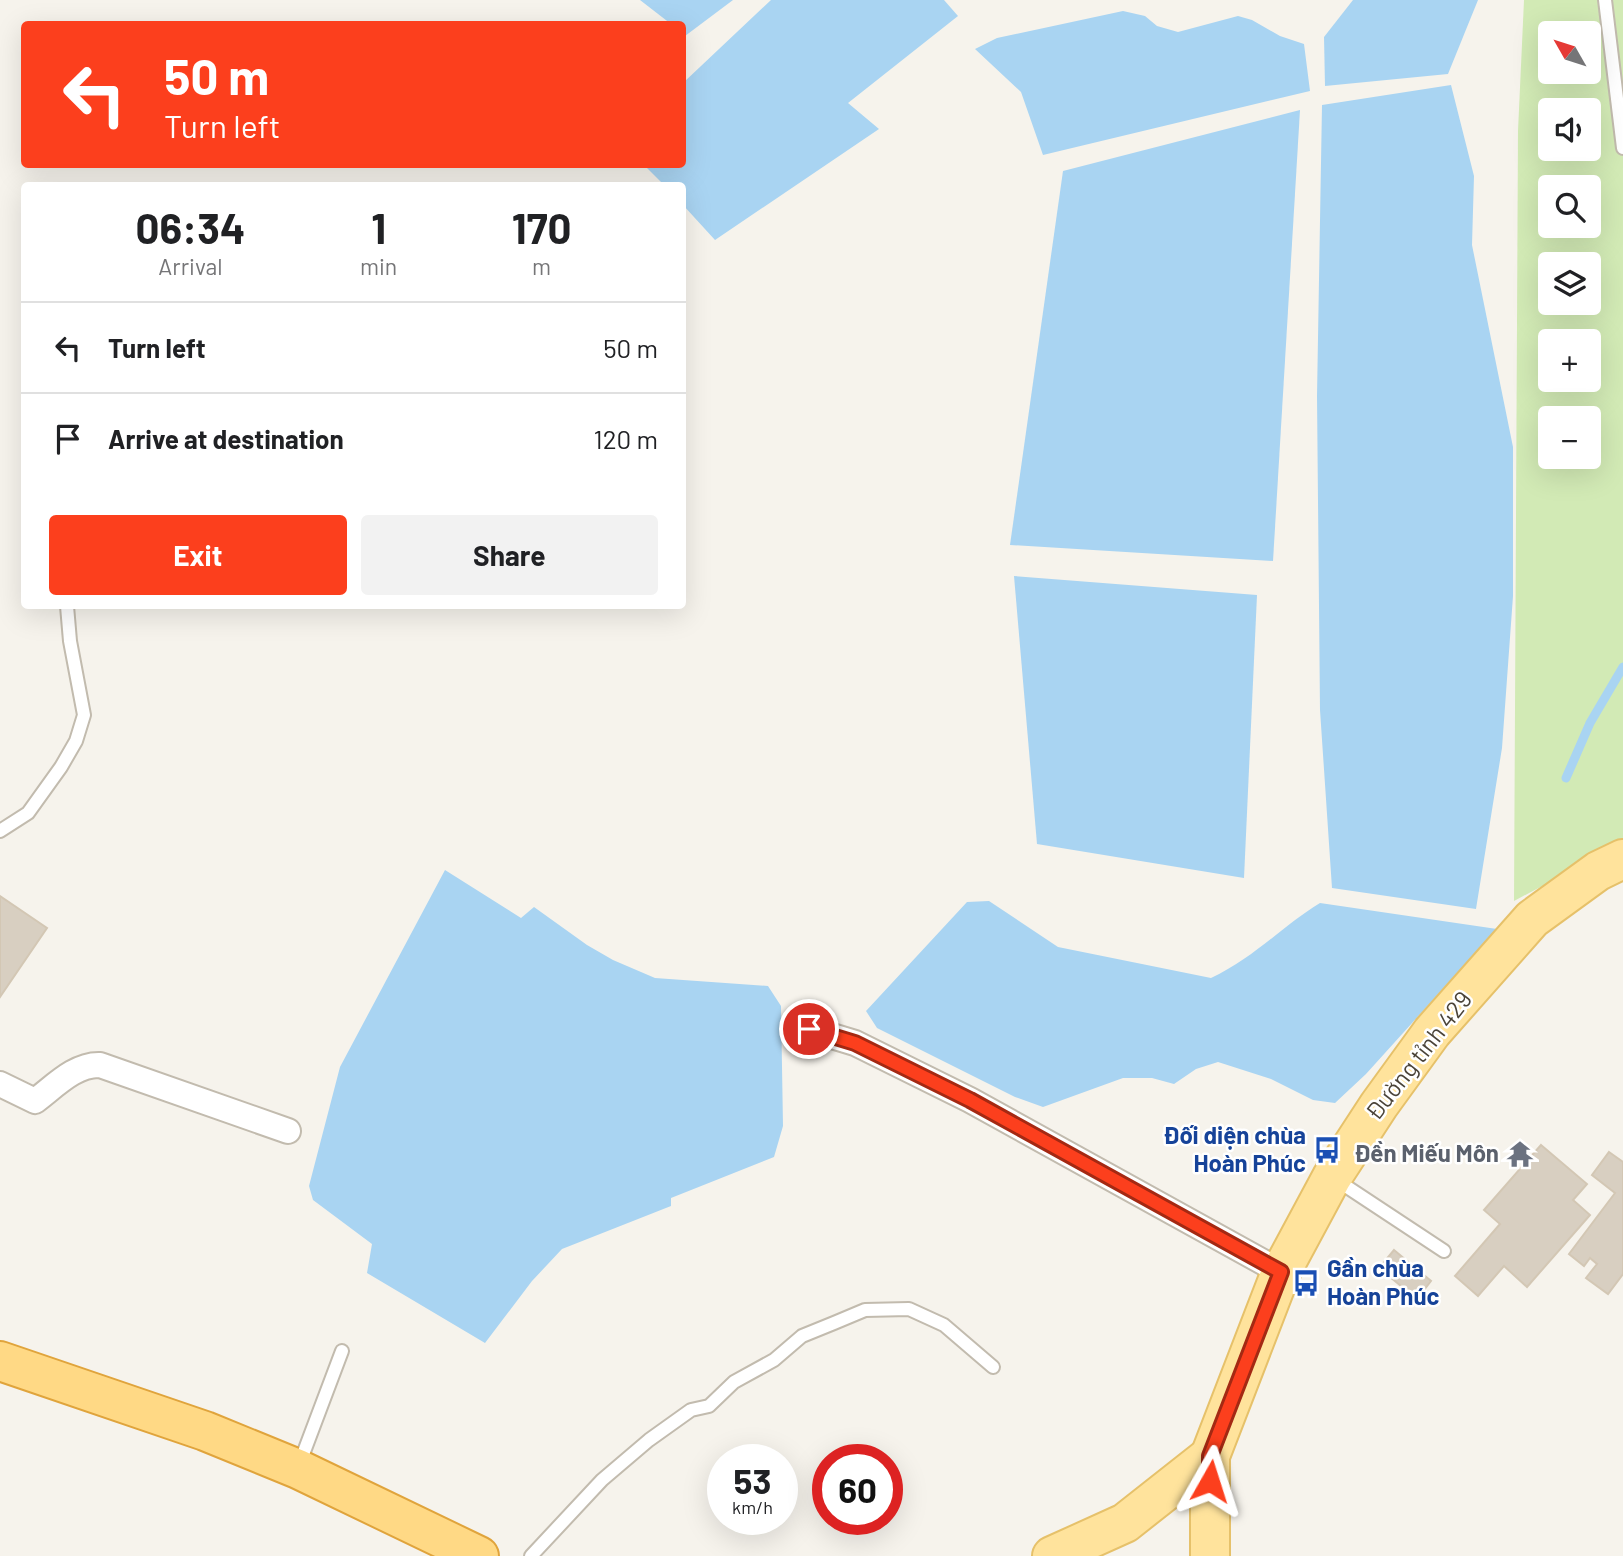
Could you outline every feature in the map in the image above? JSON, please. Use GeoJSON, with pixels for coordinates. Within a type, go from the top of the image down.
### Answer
{"type":"FeatureCollection","features":[{"type":"Feature","properties":{"kind":"highway"},"geometry":{"type":"LineString","coordinates":[[0,1362],[205,1431],[298,1469],[479,1556]]}},
{"type":"Feature","properties":{"kind":"main road","name":"Đường tỉnh 429"},"geometry":{"type":"LineString","coordinates":[[1210,1556],[1210,1456],[1281,1272],[1332,1177],[1379,1105],[1432,1032],[1532,919],[1598,871],[1623,859]]}},
{"type":"Feature","properties":{"kind":"main road"},"geometry":{"type":"LineString","coordinates":[[1052,1556],[1125,1523],[1210,1456]]}},
{"type":"Feature","properties":{"kind":"street"},"geometry":{"type":"LineString","coordinates":[[809,1029],[855,1043],[970,1100],[1281,1272]]}},
{"type":"Feature","properties":{"kind":"street"},"geometry":{"type":"LineString","coordinates":[[0,1084],[35,1101],[75,1071],[100,1065],[289,1130]]}},
{"type":"Feature","properties":{"kind":"lane"},"geometry":{"type":"LineString","coordinates":[[1605,0],[1623,148]]}},
{"type":"Feature","properties":{"kind":"lane"},"geometry":{"type":"LineString","coordinates":[[0,831],[28,813],[76,741],[84,715],[70,641],[67,609]]}},
{"type":"Feature","properties":{"kind":"lane"},"geometry":{"type":"LineString","coordinates":[[1332,1177],[1444,1251]]}},
{"type":"Feature","properties":{"kind":"lane"},"geometry":{"type":"LineString","coordinates":[[531,1556],[602,1480],[649,1440],[691,1410],[709,1406],[734,1382],[774,1360],[812,1331],[865,1310],[909,1309],[944,1325],[993,1367]]}},
{"type":"Feature","properties":{"kind":"lane"},"geometry":{"type":"LineString","coordinates":[[298,1469],[342,1351]]}},
{"type":"Feature","properties":{"kind":"green space"},"geometry":{"type":"Polygon","coordinates":[[[1524,0],[1623,0],[1623,843],[1514,901],[1518,131],[1524,0]]]}},
{"type":"Feature","properties":{"kind":"water"},"geometry":{"type":"Polygon","coordinates":[[[640,0],[733,0],[686,35],[686,21],[667,21],[640,0]]]}},
{"type":"Feature","properties":{"kind":"water"},"geometry":{"type":"Polygon","coordinates":[[[771,0],[944,0],[958,16],[848,103],[879,129],[715,240],[686,208],[686,182],[661,182],[647,168],[686,168],[686,80],[771,0]]]}},
{"type":"Feature","properties":{"kind":"water"},"geometry":{"type":"Polygon","coordinates":[[[1353,0],[1478,0],[1448,74],[1325,86],[1324,37],[1353,0]]]}},
{"type":"Feature","properties":{"kind":"water"},"geometry":{"type":"Polygon","coordinates":[[[1123,11],[1145,16],[1157,26],[1178,32],[1238,16],[1252,20],[1280,36],[1304,44],[1310,91],[1043,155],[1021,92],[975,49],[997,38],[1123,11]]]}},
{"type":"Feature","properties":{"kind":"water"},"geometry":{"type":"Polygon","coordinates":[[[1451,85],[1474,176],[1472,245],[1513,447],[1513,596],[1502,748],[1476,909],[1332,888],[1320,710],[1317,396],[1322,105],[1451,85]]]}},
{"type":"Feature","properties":{"kind":"water"},"geometry":{"type":"Polygon","coordinates":[[[1300,110],[1273,561],[1010,545],[1063,171],[1300,110]]]}},
{"type":"Feature","properties":{"kind":"water"},"geometry":{"type":"Polygon","coordinates":[[[1014,576],[1257,595],[1244,878],[1037,844],[1014,576]]]}},
{"type":"Feature","properties":{"kind":"water"},"geometry":{"type":"Polygon","coordinates":[[[445,870],[521,918],[534,907],[587,945],[613,960],[655,978],[768,986],[781,1006],[783,1126],[774,1157],[671,1198],[671,1206],[562,1249],[532,1281],[485,1343],[367,1273],[372,1244],[313,1200],[309,1186],[340,1067],[445,870]]]}},
{"type":"Feature","properties":{"kind":"water"},"geometry":{"type":"Polygon","coordinates":[[[989,901],[1058,947],[1211,978],[1241,961],[1320,903],[1497,929],[1366,1074],[1335,1103],[1313,1100],[1271,1079],[1218,1062],[1196,1069],[1174,1084],[1152,1078],[1123,1078],[1043,1107],[1015,1097],[877,1028],[866,1011],[967,902],[989,901]]]}},
{"type":"Feature","properties":{"kind":"building"},"geometry":{"type":"Polygon","coordinates":[[[0,896],[47,928],[0,997],[0,896]]]}},
{"type":"Feature","properties":{"kind":"building"},"geometry":{"type":"Polygon","coordinates":[[[1541,1145],[1587,1184],[1573,1200],[1590,1215],[1527,1287],[1504,1266],[1478,1296],[1455,1276],[1500,1224],[1484,1210],[1541,1145]]]}},
{"type":"Feature","properties":{"kind":"building"},"geometry":{"type":"Polygon","coordinates":[[[1609,1152],[1623,1162],[1623,1274],[1608,1294],[1586,1278],[1597,1264],[1590,1258],[1584,1266],[1569,1254],[1615,1193],[1592,1175],[1609,1152]]]}},
{"type":"Feature","properties":{"kind":"building"},"geometry":{"type":"Polygon","coordinates":[[[1394,1250],[1431,1281],[1417,1299],[1379,1268],[1394,1250]]]}},
{"type":"Feature","properties":{"kind":"waterway"},"geometry":{"type":"LineString","coordinates":[[1566,778],[1590,723],[1623,667]]}},
{"type":"Feature","properties":{"kind":"place","name":"Đối diện chùa Hoàn Phúc"},"geometry":{"type":"Point","coordinates":[1327,1150]}},
{"type":"Feature","properties":{"kind":"place","name":"Đền Miếu Môn"},"geometry":{"type":"Point","coordinates":[1520,1154]}},
{"type":"Feature","properties":{"kind":"place","name":"Gần chùa Hoàn Phúc"},"geometry":{"type":"Point","coordinates":[1306,1283]}},
{"type":"Feature","properties":{"kind":"route"},"geometry":{"type":"LineString","coordinates":[[809,1029],[855,1043],[970,1100],[1281,1272],[1210,1456],[1210,1481]]}}]}
